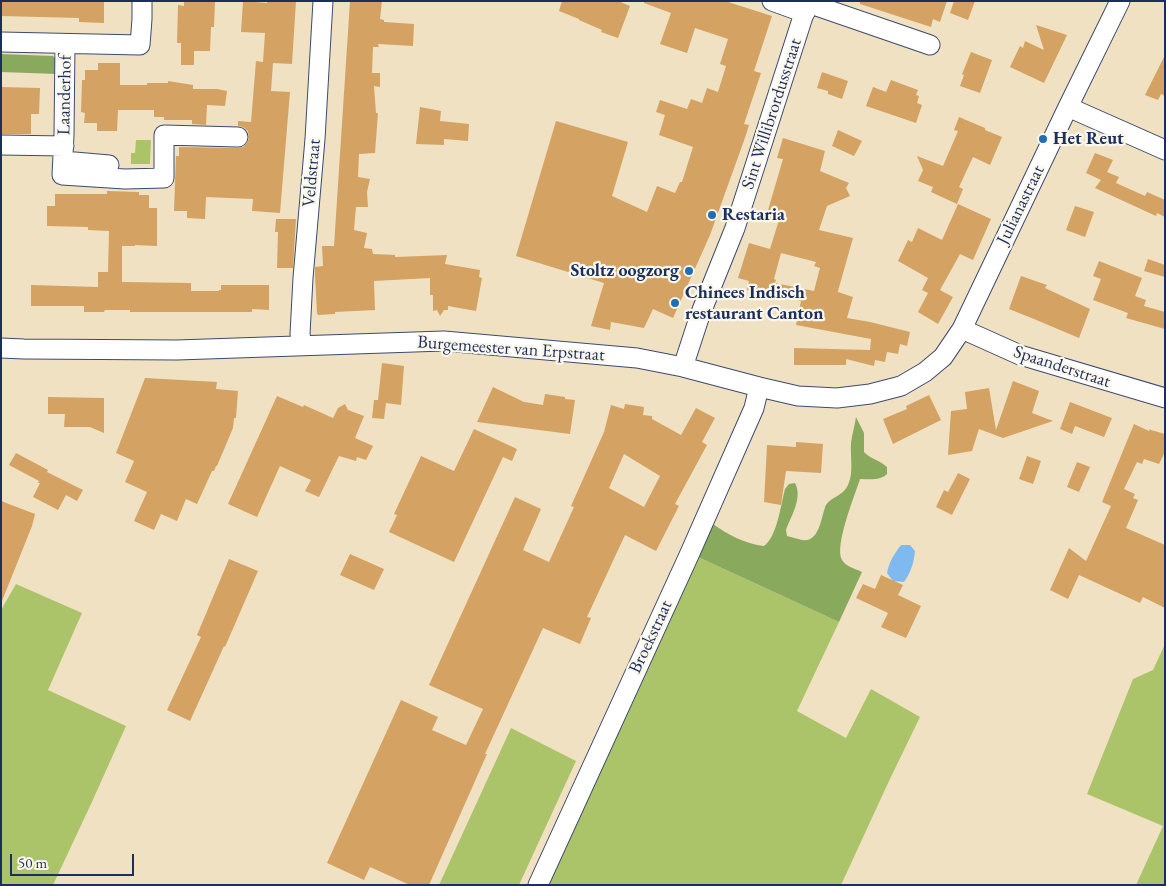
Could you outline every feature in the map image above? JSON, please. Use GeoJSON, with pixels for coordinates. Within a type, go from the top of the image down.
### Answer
{"type":"FeatureCollection","features":[{"type":"Feature","properties":{"kind":"street","name":"Laanderhof"},"geometry":{"type":"LineString","coordinates":[[1,42],[140,45],[142,1]]}},
{"type":"Feature","properties":{"kind":"street","name":"Veldstraat"},"geometry":{"type":"LineString","coordinates":[[302,345],[300,334],[315,140],[323,1]]}},
{"type":"Feature","properties":{"kind":"street"},"geometry":{"type":"LineString","coordinates":[[772,1],[807,6],[930,45]]}},
{"type":"Feature","properties":{"kind":"street","name":"Julianastraat"},"geometry":{"type":"LineString","coordinates":[[962,329],[1120,1]]}},
{"type":"Feature","properties":{"kind":"street","name":"Sint Willibrordusstraat"},"geometry":{"type":"LineString","coordinates":[[683,367],[700,315],[735,228],[807,6]]}},
{"type":"Feature","properties":{"kind":"street","name":"Laanderhof"},"geometry":{"type":"LineString","coordinates":[[65,44],[62,174],[125,179],[164,178],[164,136],[238,137]]}},
{"type":"Feature","properties":{"kind":"street"},"geometry":{"type":"LineString","coordinates":[[1068,107],[1165,150]]}},
{"type":"Feature","properties":{"kind":"street","name":"Laanderhof"},"geometry":{"type":"LineString","coordinates":[[1,146],[63,154]]}},
{"type":"Feature","properties":{"kind":"street","name":"Burgemeester van Erpstraat"},"geometry":{"type":"LineString","coordinates":[[1,348],[34,350],[177,350],[444,341],[638,358],[683,367],[759,388],[798,396],[837,398],[870,394],[901,386],[925,372],[943,356],[962,329]]}},
{"type":"Feature","properties":{"kind":"street","name":"Spaanderstraat"},"geometry":{"type":"LineString","coordinates":[[962,329],[1020,354],[1165,398]]}},
{"type":"Feature","properties":{"kind":"street","name":"Broekstraat"},"geometry":{"type":"LineString","coordinates":[[538,885],[690,553],[754,408],[759,388]]}},
{"type":"Feature","properties":{"kind":"green space"},"geometry":{"type":"Polygon","coordinates":[[[1,54],[53,56],[58,62],[57,74],[1,72],[1,54]]]}},
{"type":"Feature","properties":{"kind":"green space"},"geometry":{"type":"Polygon","coordinates":[[[136,140],[151,140],[150,164],[131,164],[131,153],[135,153],[136,140]]]}},
{"type":"Feature","properties":{"kind":"green space"},"geometry":{"type":"Polygon","coordinates":[[[856,417],[864,433],[864,452],[887,467],[887,474],[878,479],[860,479],[850,508],[843,532],[840,553],[842,560],[846,564],[862,572],[839,622],[698,557],[713,524],[737,538],[764,546],[775,528],[785,489],[789,484],[795,483],[798,495],[786,530],[787,536],[802,540],[808,540],[813,537],[819,528],[826,505],[846,489],[850,480],[851,443],[856,417]]]}},
{"type":"Feature","properties":{"kind":"green space"},"geometry":{"type":"Polygon","coordinates":[[[698,557],[839,622],[797,711],[846,738],[871,689],[920,717],[841,885],[546,885],[698,557]]]}},
{"type":"Feature","properties":{"kind":"green space"},"geometry":{"type":"Polygon","coordinates":[[[16,584],[82,613],[48,690],[126,726],[53,885],[1,885],[1,610],[16,584]]]}},
{"type":"Feature","properties":{"kind":"green space"},"geometry":{"type":"Polygon","coordinates":[[[1165,644],[1165,885],[1136,885],[1163,826],[1087,794],[1133,679],[1153,670],[1165,644]]]}},
{"type":"Feature","properties":{"kind":"green space"},"geometry":{"type":"Polygon","coordinates":[[[511,728],[576,761],[519,885],[439,885],[511,728]]]}},
{"type":"Feature","properties":{"kind":"water"},"geometry":{"type":"Polygon","coordinates":[[[901,545],[910,545],[915,551],[912,567],[904,582],[893,581],[887,573],[892,558],[901,545]]]}},
{"type":"Feature","properties":{"kind":"building"},"geometry":{"type":"Polygon","coordinates":[[[1,1],[104,1],[104,23],[79,22],[79,18],[1,16],[1,1]]]}},
{"type":"Feature","properties":{"kind":"building"},"geometry":{"type":"Polygon","coordinates":[[[184,1],[215,1],[214,27],[211,27],[210,51],[194,51],[194,65],[181,65],[181,43],[177,43],[178,5],[184,6],[184,1]]]}},
{"type":"Feature","properties":{"kind":"building"},"geometry":{"type":"Polygon","coordinates":[[[243,1],[267,3],[267,1],[296,1],[292,64],[273,63],[271,91],[290,92],[280,213],[252,211],[253,199],[206,197],[205,219],[187,218],[187,211],[174,211],[176,156],[179,156],[179,147],[238,148],[243,147],[249,138],[248,131],[238,126],[238,121],[251,122],[256,61],[263,62],[265,33],[241,32],[243,1]]]}},
{"type":"Feature","properties":{"kind":"building"},"geometry":{"type":"Polygon","coordinates":[[[350,1],[382,1],[380,19],[384,20],[384,22],[414,24],[413,46],[378,44],[379,47],[373,47],[372,73],[380,73],[380,87],[374,86],[376,113],[378,113],[375,153],[359,154],[358,177],[370,179],[367,192],[368,207],[356,207],[354,230],[367,233],[364,248],[372,249],[373,254],[395,255],[395,257],[447,255],[445,264],[480,270],[479,277],[482,278],[476,311],[448,306],[448,310],[444,310],[440,316],[437,310],[433,311],[433,295],[430,295],[430,278],[374,281],[375,310],[335,312],[335,314],[318,315],[317,313],[315,267],[323,266],[322,246],[334,246],[350,1]]]}},
{"type":"Feature","properties":{"kind":"building"},"geometry":{"type":"Polygon","coordinates":[[[562,1],[618,1],[630,6],[618,38],[601,32],[602,30],[559,11],[562,1]]]}},
{"type":"Feature","properties":{"kind":"building"},"geometry":{"type":"Polygon","coordinates":[[[644,1],[725,1],[772,16],[754,71],[761,73],[744,124],[749,125],[746,135],[710,235],[673,318],[653,309],[644,328],[611,322],[610,330],[591,326],[604,283],[516,256],[556,121],[628,142],[612,196],[647,212],[657,186],[675,193],[680,182],[682,182],[693,147],[659,135],[665,115],[656,112],[660,100],[687,109],[691,99],[702,103],[707,88],[718,92],[726,66],[720,64],[728,39],[695,28],[687,53],[660,44],[671,13],[644,3],[644,1]]]}},
{"type":"Feature","properties":{"kind":"building"},"geometry":{"type":"Polygon","coordinates":[[[860,1],[947,1],[940,22],[933,19],[931,27],[860,4],[860,1]]]}},
{"type":"Feature","properties":{"kind":"building"},"geometry":{"type":"Polygon","coordinates":[[[954,1],[975,1],[968,20],[950,13],[954,1]]]}},
{"type":"Feature","properties":{"kind":"building"},"geometry":{"type":"Polygon","coordinates":[[[1036,25],[1067,35],[1044,83],[1010,67],[1020,46],[1023,48],[1025,41],[1044,50],[1036,25]]]}},
{"type":"Feature","properties":{"kind":"building"},"geometry":{"type":"Polygon","coordinates":[[[971,52],[992,60],[980,93],[960,86],[964,75],[962,74],[971,52]]]}},
{"type":"Feature","properties":{"kind":"building"},"geometry":{"type":"Polygon","coordinates":[[[1165,55],[1165,96],[1161,94],[1158,100],[1145,95],[1165,55]]]}},
{"type":"Feature","properties":{"kind":"building"},"geometry":{"type":"Polygon","coordinates":[[[98,63],[120,63],[120,85],[147,85],[147,83],[168,83],[168,81],[193,85],[193,89],[227,91],[225,106],[207,105],[206,125],[192,124],[192,120],[164,120],[164,117],[154,117],[154,110],[118,110],[117,131],[97,131],[97,123],[84,123],[85,113],[81,112],[82,80],[85,80],[85,70],[98,70],[98,63]]]}},
{"type":"Feature","properties":{"kind":"building"},"geometry":{"type":"Polygon","coordinates":[[[822,72],[848,81],[842,99],[828,94],[828,91],[817,88],[822,72]]]}},
{"type":"Feature","properties":{"kind":"building"},"geometry":{"type":"Polygon","coordinates":[[[891,80],[918,90],[916,95],[919,96],[917,103],[922,105],[916,123],[866,106],[873,87],[886,92],[891,80]]]}},
{"type":"Feature","properties":{"kind":"building"},"geometry":{"type":"Polygon","coordinates":[[[1,87],[40,88],[39,114],[31,114],[31,134],[1,134],[1,87]]]}},
{"type":"Feature","properties":{"kind":"building"},"geometry":{"type":"Polygon","coordinates":[[[420,107],[441,111],[440,121],[469,124],[468,141],[444,139],[444,145],[416,144],[420,107]]]}},
{"type":"Feature","properties":{"kind":"building"},"geometry":{"type":"Polygon","coordinates":[[[959,117],[1002,137],[990,165],[973,157],[959,187],[963,189],[957,204],[931,192],[933,187],[918,181],[923,170],[917,156],[943,166],[958,131],[954,130],[959,117]]]}},
{"type":"Feature","properties":{"kind":"building"},"geometry":{"type":"Polygon","coordinates":[[[838,130],[862,141],[854,156],[832,146],[838,130]]]}},
{"type":"Feature","properties":{"kind":"building"},"geometry":{"type":"Polygon","coordinates":[[[783,138],[825,151],[820,171],[849,183],[846,188],[850,196],[827,206],[819,230],[853,238],[838,291],[853,297],[847,318],[910,332],[907,346],[900,344],[898,354],[887,352],[885,362],[875,360],[874,366],[846,359],[846,365],[794,365],[794,348],[870,350],[871,339],[796,325],[801,301],[747,290],[749,281],[738,278],[749,243],[770,249],[779,220],[766,217],[783,159],[777,158],[783,138]],[[781,253],[774,279],[776,280],[775,283],[814,291],[820,268],[814,266],[816,262],[781,253]]]}},
{"type":"Feature","properties":{"kind":"building"},"geometry":{"type":"Polygon","coordinates":[[[1095,153],[1113,160],[1107,172],[1119,177],[1116,183],[1145,196],[1147,192],[1165,200],[1165,217],[1157,213],[1156,216],[1095,188],[1101,180],[1086,173],[1095,153]]]}},
{"type":"Feature","properties":{"kind":"building"},"geometry":{"type":"Polygon","coordinates":[[[107,191],[139,192],[139,195],[149,195],[149,208],[157,208],[157,246],[122,246],[122,282],[191,283],[191,291],[219,291],[221,290],[221,285],[269,285],[269,310],[252,309],[252,312],[130,312],[130,310],[105,310],[104,312],[84,312],[84,306],[31,306],[31,285],[98,287],[98,272],[108,272],[109,231],[88,230],[88,227],[47,226],[47,206],[55,206],[55,194],[107,194],[107,191]]]}},
{"type":"Feature","properties":{"kind":"building"},"geometry":{"type":"Polygon","coordinates":[[[958,204],[991,219],[973,260],[960,254],[940,290],[953,297],[938,324],[918,312],[928,293],[922,290],[928,278],[898,261],[908,240],[912,242],[918,228],[942,240],[958,204]]]}},
{"type":"Feature","properties":{"kind":"building"},"geometry":{"type":"Polygon","coordinates":[[[1075,206],[1094,212],[1085,237],[1066,230],[1075,206]]]}},
{"type":"Feature","properties":{"kind":"building"},"geometry":{"type":"Polygon","coordinates":[[[276,219],[296,219],[293,268],[277,268],[278,232],[275,232],[276,219]]]}},
{"type":"Feature","properties":{"kind":"building"},"geometry":{"type":"Polygon","coordinates":[[[1148,259],[1165,265],[1165,277],[1144,271],[1148,259]]]}},
{"type":"Feature","properties":{"kind":"building"},"geometry":{"type":"Polygon","coordinates":[[[1099,261],[1142,278],[1135,296],[1146,300],[1144,306],[1165,312],[1165,329],[1126,318],[1128,313],[1093,300],[1101,279],[1093,276],[1099,261]]]}},
{"type":"Feature","properties":{"kind":"building"},"geometry":{"type":"Polygon","coordinates":[[[1021,276],[1047,285],[1045,288],[1090,309],[1079,338],[1009,309],[1021,276]]]}},
{"type":"Feature","properties":{"kind":"building"},"geometry":{"type":"Polygon","coordinates":[[[382,363],[404,366],[401,405],[386,403],[384,419],[372,418],[374,400],[378,400],[382,363]]]}},
{"type":"Feature","properties":{"kind":"building"},"geometry":{"type":"Polygon","coordinates":[[[145,378],[217,382],[216,389],[238,391],[236,418],[234,418],[233,428],[217,466],[212,471],[197,504],[186,499],[177,521],[161,514],[154,530],[134,521],[147,492],[125,482],[134,461],[116,453],[145,378]]]}},
{"type":"Feature","properties":{"kind":"building"},"geometry":{"type":"Polygon","coordinates":[[[1013,381],[1039,391],[1032,413],[1053,421],[1003,438],[979,429],[972,451],[948,455],[951,411],[967,409],[965,392],[989,388],[996,430],[1013,381]]]}},
{"type":"Feature","properties":{"kind":"building"},"geometry":{"type":"Polygon","coordinates":[[[493,387],[524,402],[543,405],[545,394],[575,400],[570,434],[477,422],[493,387]]]}},
{"type":"Feature","properties":{"kind":"building"},"geometry":{"type":"Polygon","coordinates":[[[929,395],[941,420],[893,444],[883,419],[907,409],[906,406],[929,395]]]}},
{"type":"Feature","properties":{"kind":"building"},"geometry":{"type":"Polygon","coordinates":[[[277,396],[333,418],[338,408],[345,404],[348,410],[364,416],[355,438],[373,446],[366,460],[357,457],[356,461],[339,456],[319,497],[305,491],[311,480],[280,466],[257,517],[228,504],[277,396]]]}},
{"type":"Feature","properties":{"kind":"building"},"geometry":{"type":"Polygon","coordinates":[[[48,397],[104,398],[104,433],[90,427],[64,427],[65,414],[48,414],[48,397]]]}},
{"type":"Feature","properties":{"kind":"building"},"geometry":{"type":"Polygon","coordinates":[[[1070,402],[1112,418],[1104,437],[1075,426],[1072,434],[1060,429],[1070,402]]]}},
{"type":"Feature","properties":{"kind":"building"},"geometry":{"type":"Polygon","coordinates":[[[625,404],[644,407],[643,415],[652,416],[652,419],[681,435],[696,408],[715,418],[702,442],[707,445],[675,504],[679,506],[656,551],[625,535],[587,617],[591,618],[580,644],[543,628],[485,754],[487,754],[429,885],[410,885],[370,867],[364,880],[327,863],[401,700],[438,717],[432,730],[466,745],[483,709],[429,685],[515,497],[541,509],[523,550],[549,562],[574,507],[571,506],[604,432],[611,405],[624,409],[625,404]],[[624,454],[609,488],[644,507],[660,476],[624,454]]]}},
{"type":"Feature","properties":{"kind":"building"},"geometry":{"type":"Polygon","coordinates":[[[1134,424],[1149,431],[1150,429],[1165,434],[1165,452],[1159,464],[1144,459],[1142,464],[1137,462],[1124,489],[1135,494],[1133,498],[1138,500],[1126,528],[1165,545],[1165,608],[1143,597],[1140,603],[1079,575],[1068,599],[1050,590],[1069,548],[1086,561],[1111,506],[1102,502],[1134,424]]]}},
{"type":"Feature","properties":{"kind":"building"},"geometry":{"type":"Polygon","coordinates":[[[474,429],[517,449],[512,461],[503,457],[454,562],[389,532],[397,515],[394,514],[421,456],[454,471],[474,429]]]}},
{"type":"Feature","properties":{"kind":"building"},"geometry":{"type":"Polygon","coordinates":[[[796,442],[823,444],[821,473],[786,471],[781,505],[764,502],[767,445],[796,447],[796,442]]]}},
{"type":"Feature","properties":{"kind":"building"},"geometry":{"type":"Polygon","coordinates":[[[16,453],[48,470],[47,472],[83,490],[77,501],[66,495],[58,510],[33,497],[40,483],[9,465],[16,453]]]}},
{"type":"Feature","properties":{"kind":"building"},"geometry":{"type":"Polygon","coordinates":[[[1027,456],[1041,461],[1033,484],[1019,479],[1027,456]]]}},
{"type":"Feature","properties":{"kind":"building"},"geometry":{"type":"Polygon","coordinates":[[[1077,462],[1090,467],[1079,492],[1067,487],[1077,462]]]}},
{"type":"Feature","properties":{"kind":"building"},"geometry":{"type":"Polygon","coordinates":[[[958,473],[970,479],[952,515],[936,507],[944,490],[948,492],[958,473]]]}},
{"type":"Feature","properties":{"kind":"building"},"geometry":{"type":"Polygon","coordinates":[[[1,501],[35,514],[2,601],[1,501]]]}},
{"type":"Feature","properties":{"kind":"building"},"geometry":{"type":"Polygon","coordinates":[[[350,554],[384,569],[374,590],[340,575],[350,554]]]}},
{"type":"Feature","properties":{"kind":"building"},"geometry":{"type":"Polygon","coordinates":[[[229,559],[258,571],[190,721],[167,710],[201,637],[197,635],[229,559]]]}},
{"type":"Feature","properties":{"kind":"building"},"geometry":{"type":"Polygon","coordinates":[[[881,575],[903,585],[898,595],[921,606],[906,638],[881,627],[888,613],[856,598],[863,584],[875,589],[881,575]]]}},
{"type":"Feature","properties":{"kind":"place","name":"Het Reut"},"geometry":{"type":"Point","coordinates":[1043,139]}},
{"type":"Feature","properties":{"kind":"place","name":"Restaria"},"geometry":{"type":"Point","coordinates":[712,215]}},
{"type":"Feature","properties":{"kind":"place","name":"Stoltz oogzorg"},"geometry":{"type":"Point","coordinates":[689,271]}},
{"type":"Feature","properties":{"kind":"place","name":"Chinees Indisch restaurant Canton"},"geometry":{"type":"Point","coordinates":[675,303]}}]}
